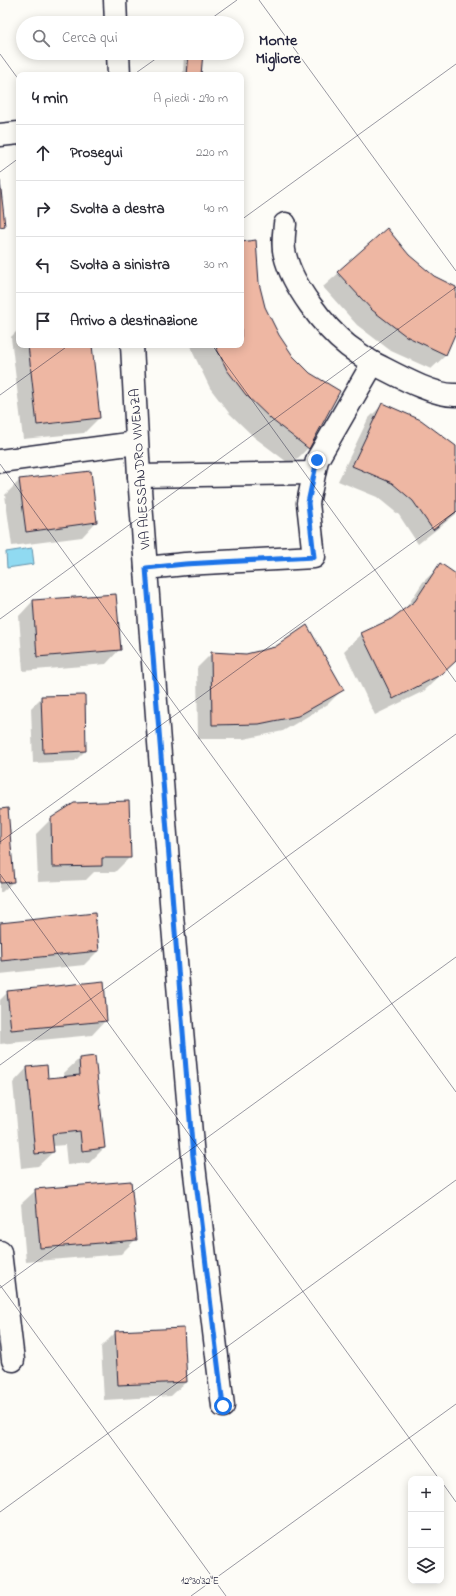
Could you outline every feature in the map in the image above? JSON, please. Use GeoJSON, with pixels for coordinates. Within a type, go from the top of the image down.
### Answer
{"type":"FeatureCollection","features":[{"type":"Feature","properties":{"kind":"street"},"geometry":{"type":"LineString","coordinates":[[115,0],[116,16]]}},
{"type":"Feature","properties":{"kind":"street"},"geometry":{"type":"LineString","coordinates":[[118,60],[119,72]]}},
{"type":"Feature","properties":{"kind":"street"},"geometry":{"type":"LineString","coordinates":[[0,135],[16,133]]}},
{"type":"Feature","properties":{"kind":"street"},"geometry":{"type":"LineString","coordinates":[[285,224],[283,239],[285,254],[291,271],[308,302],[329,328],[342,341],[373,363],[432,391],[447,395],[456,395]]}},
{"type":"Feature","properties":{"kind":"street","name":"VIA ALESSANDRO VIVENZA"},"geometry":{"type":"LineString","coordinates":[[132,348],[136,443],[193,1157],[223,1406]]}},
{"type":"Feature","properties":{"kind":"street"},"geometry":{"type":"LineString","coordinates":[[146,568],[185,564],[314,557],[308,503],[317,460],[373,363]]}},
{"type":"Feature","properties":{"kind":"street"},"geometry":{"type":"LineString","coordinates":[[0,460],[136,443]]}},
{"type":"Feature","properties":{"kind":"street"},"geometry":{"type":"LineString","coordinates":[[139,476],[314,473]]}},
{"type":"Feature","properties":{"kind":"street"},"geometry":{"type":"LineString","coordinates":[[0,1252],[13,1360]]}},
{"type":"Feature","properties":{"kind":"water"},"geometry":{"type":"Polygon","coordinates":[[[32,548],[34,564],[7,568],[6,552],[32,548]]]}},
{"type":"Feature","properties":{"kind":"building"},"geometry":{"type":"Polygon","coordinates":[[[188,60],[202,60],[201,72],[187,72],[188,60]]]}},
{"type":"Feature","properties":{"kind":"building"},"geometry":{"type":"Polygon","coordinates":[[[0,181],[5,226],[0,227],[0,181]]]}},
{"type":"Feature","properties":{"kind":"building"},"geometry":{"type":"Polygon","coordinates":[[[387,228],[409,255],[434,276],[456,287],[456,332],[446,355],[406,336],[372,310],[337,272],[387,228]]]}},
{"type":"Feature","properties":{"kind":"building"},"geometry":{"type":"Polygon","coordinates":[[[256,240],[259,283],[265,307],[279,335],[293,356],[310,373],[340,391],[309,449],[272,420],[246,395],[227,370],[216,348],[244,348],[244,242],[256,240]]]}},
{"type":"Feature","properties":{"kind":"building"},"geometry":{"type":"Polygon","coordinates":[[[28,348],[92,348],[100,418],[37,425],[28,348]]]}},
{"type":"Feature","properties":{"kind":"building"},"geometry":{"type":"Polygon","coordinates":[[[382,403],[421,420],[456,446],[456,512],[433,530],[413,501],[392,483],[352,466],[382,403]]]}},
{"type":"Feature","properties":{"kind":"building"},"geometry":{"type":"Polygon","coordinates":[[[91,471],[97,522],[26,532],[19,479],[91,471]]]}},
{"type":"Feature","properties":{"kind":"building"},"geometry":{"type":"Polygon","coordinates":[[[440,563],[456,574],[456,661],[442,674],[393,699],[361,633],[391,619],[415,601],[440,563]]]}},
{"type":"Feature","properties":{"kind":"building"},"geometry":{"type":"Polygon","coordinates":[[[116,594],[121,650],[37,657],[33,600],[116,594]]]}},
{"type":"Feature","properties":{"kind":"building"},"geometry":{"type":"Polygon","coordinates":[[[307,625],[344,690],[298,716],[259,724],[212,725],[211,652],[246,654],[275,647],[307,625]]]}},
{"type":"Feature","properties":{"kind":"building"},"geometry":{"type":"Polygon","coordinates":[[[85,695],[86,751],[43,753],[41,696],[85,695]]]}},
{"type":"Feature","properties":{"kind":"building"},"geometry":{"type":"Polygon","coordinates":[[[129,801],[131,858],[102,858],[102,866],[52,867],[51,818],[74,803],[129,801]]]}},
{"type":"Feature","properties":{"kind":"building"},"geometry":{"type":"Polygon","coordinates":[[[8,808],[14,882],[0,883],[0,809],[8,808]]]}},
{"type":"Feature","properties":{"kind":"building"},"geometry":{"type":"Polygon","coordinates":[[[95,913],[99,951],[1,961],[0,923],[95,913]]]}},
{"type":"Feature","properties":{"kind":"building"},"geometry":{"type":"Polygon","coordinates":[[[104,981],[107,1021],[11,1030],[7,991],[104,981]]]}},
{"type":"Feature","properties":{"kind":"building"},"geometry":{"type":"Polygon","coordinates":[[[95,1056],[105,1148],[82,1151],[80,1131],[52,1134],[54,1152],[35,1154],[27,1067],[47,1065],[48,1078],[80,1075],[79,1058],[95,1056]]]}},
{"type":"Feature","properties":{"kind":"building"},"geometry":{"type":"Polygon","coordinates":[[[131,1181],[137,1240],[40,1248],[35,1189],[131,1181]]]}},
{"type":"Feature","properties":{"kind":"building"},"geometry":{"type":"Polygon","coordinates":[[[184,1328],[187,1382],[118,1385],[115,1331],[184,1328]]]}},
{"type":"Feature","properties":{"kind":"district","name":"Monte Migliore"},"geometry":{"type":"Point","coordinates":[278,48]}},
{"type":"Feature","properties":{"kind":"route"},"geometry":{"type":"LineString","coordinates":[[223,1406],[193,1157],[172,915],[146,568],[185,564],[314,557],[308,503],[317,460]]}}]}
